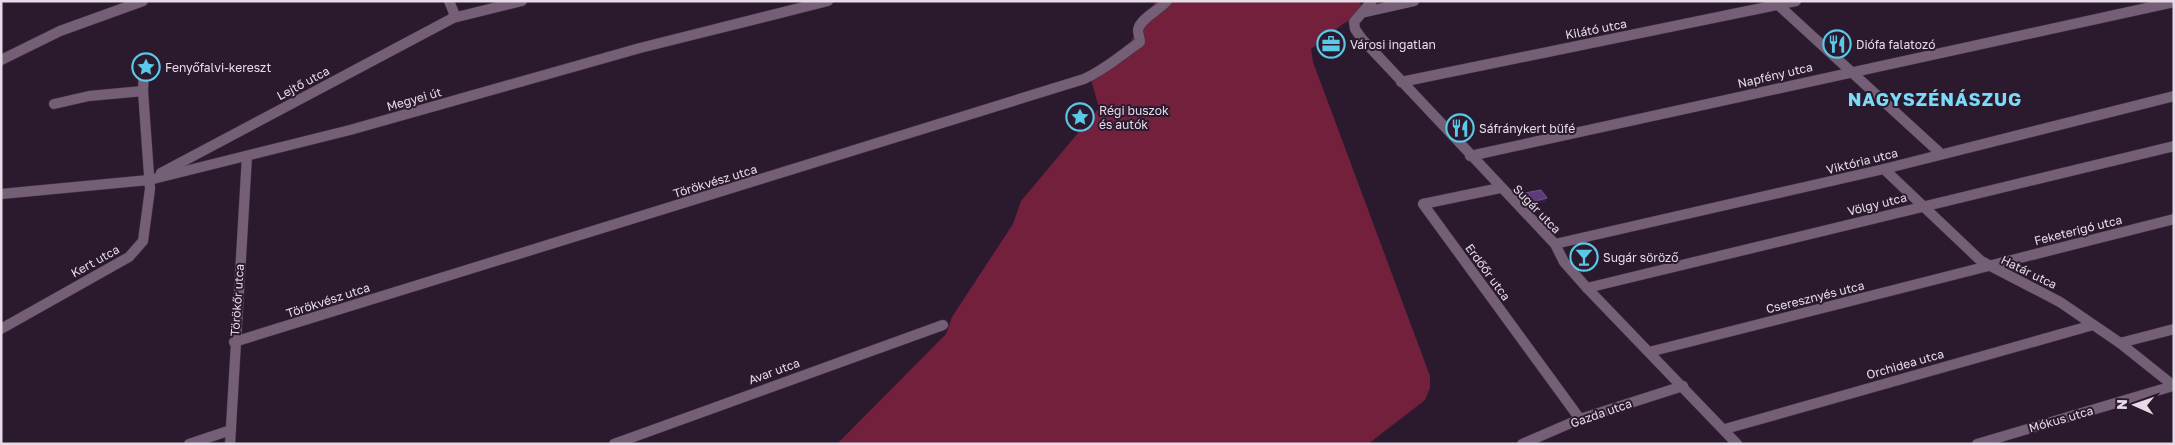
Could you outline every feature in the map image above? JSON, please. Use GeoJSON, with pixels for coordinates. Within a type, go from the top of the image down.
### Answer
{"type":"FeatureCollection","features":[{"type":"Feature","properties":{"kind":"street"},"geometry":{"type":"LineString","coordinates":[[1,60],[60,31],[143,1]]}},
{"type":"Feature","properties":{"kind":"street"},"geometry":{"type":"LineString","coordinates":[[449,1],[454,14],[453,18]]}},
{"type":"Feature","properties":{"kind":"street","name":"Lejtő utca"},"geometry":{"type":"LineString","coordinates":[[149,180],[453,18],[522,1]]}},
{"type":"Feature","properties":{"kind":"street","name":"Megyei út"},"geometry":{"type":"LineString","coordinates":[[1,194],[149,180],[350,130],[640,48],[828,1]]}},
{"type":"Feature","properties":{"kind":"street","name":"Törökvész utca"},"geometry":{"type":"LineString","coordinates":[[234,342],[1084,79],[1115,65],[1129,48],[1139,43],[1141,40],[1138,31],[1140,24],[1167,1]]}},
{"type":"Feature","properties":{"kind":"street"},"geometry":{"type":"LineString","coordinates":[[1365,12],[1372,1]]}},
{"type":"Feature","properties":{"kind":"street"},"geometry":{"type":"LineString","coordinates":[[1365,12],[1414,1]]}},
{"type":"Feature","properties":{"kind":"street","name":"Kilátó utca"},"geometry":{"type":"LineString","coordinates":[[1401,82],[1777,3],[1796,1]]}},
{"type":"Feature","properties":{"kind":"street","name":"Napfény utca"},"geometry":{"type":"LineString","coordinates":[[1470,156],[2174,2]]}},
{"type":"Feature","properties":{"kind":"street"},"geometry":{"type":"LineString","coordinates":[[1777,3],[1940,154]]}},
{"type":"Feature","properties":{"kind":"street","name":"Sugár utca"},"geometry":{"type":"LineString","coordinates":[[1365,12],[1356,18],[1355,29],[1401,82],[1555,244],[1564,262],[1587,288],[1725,429],[1737,444]]}},
{"type":"Feature","properties":{"kind":"street"},"geometry":{"type":"LineString","coordinates":[[144,69],[143,91],[149,180]]}},
{"type":"Feature","properties":{"kind":"street"},"geometry":{"type":"LineString","coordinates":[[54,104],[101,95],[143,91]]}},
{"type":"Feature","properties":{"kind":"street","name":"Viktória utca"},"geometry":{"type":"LineString","coordinates":[[1555,244],[1884,169],[2174,96]]}},
{"type":"Feature","properties":{"kind":"street","name":"Völgy utca"},"geometry":{"type":"LineString","coordinates":[[1587,288],[2174,146]]}},
{"type":"Feature","properties":{"kind":"street","name":"Törökőr utca"},"geometry":{"type":"LineString","coordinates":[[230,444],[234,342],[246,156]]}},
{"type":"Feature","properties":{"kind":"street","name":"Határ utca"},"geometry":{"type":"LineString","coordinates":[[1884,169],[1988,266],[2054,298],[2120,344],[2174,386]]}},
{"type":"Feature","properties":{"kind":"street","name":"Kert utca"},"geometry":{"type":"LineString","coordinates":[[1,328],[138,250],[144,233],[150,189],[149,180]]}},
{"type":"Feature","properties":{"kind":"street","name":"Erdőőr utca"},"geometry":{"type":"LineString","coordinates":[[1500,188],[1423,204],[1580,419]]}},
{"type":"Feature","properties":{"kind":"street","name":"Feketerigó utca"},"geometry":{"type":"LineString","coordinates":[[1988,266],[2174,220]]}},
{"type":"Feature","properties":{"kind":"street","name":"Cseresznyés utca"},"geometry":{"type":"LineString","coordinates":[[1648,352],[1988,266]]}},
{"type":"Feature","properties":{"kind":"street","name":"Avar utca"},"geometry":{"type":"LineString","coordinates":[[614,444],[943,325]]}},
{"type":"Feature","properties":{"kind":"street","name":"Orchidea utca"},"geometry":{"type":"LineString","coordinates":[[1725,429],[2093,326]]}},
{"type":"Feature","properties":{"kind":"street"},"geometry":{"type":"LineString","coordinates":[[2120,344],[2174,329]]}},
{"type":"Feature","properties":{"kind":"street","name":"Gazda utca"},"geometry":{"type":"LineString","coordinates":[[1522,444],[1580,419],[1683,386]]}},
{"type":"Feature","properties":{"kind":"street","name":"Mókus utca"},"geometry":{"type":"LineString","coordinates":[[1977,444],[2174,386]]}},
{"type":"Feature","properties":{"kind":"street"},"geometry":{"type":"LineString","coordinates":[[189,444],[231,430]]}},
{"type":"Feature","properties":{"kind":"shaded area"},"geometry":{"type":"Polygon","coordinates":[[[1156,1],[1359,1],[1365,12],[1343,24],[1311,49],[1313,62],[1430,376],[1430,388],[1425,400],[1368,444],[837,444],[946,334],[952,317],[1013,224],[1021,201],[1099,108],[1090,76],[1124,54],[1143,19],[1156,1]]]}},
{"type":"Feature","properties":{"kind":"building"},"geometry":{"type":"Polygon","coordinates":[[[1541,190],[1547,198],[1532,202],[1525,193],[1541,190]]]}},
{"type":"Feature","properties":{"kind":"place","name":"Városi ingatlan"},"geometry":{"type":"Point","coordinates":[1331,44]}},
{"type":"Feature","properties":{"kind":"place","name":"Diófa falatozó"},"geometry":{"type":"Point","coordinates":[1837,44]}},
{"type":"Feature","properties":{"kind":"place","name":"Fenyőfalvi-kereszt"},"geometry":{"type":"Point","coordinates":[146,67]}},
{"type":"Feature","properties":{"kind":"place","name":"Régi buszok és autók"},"geometry":{"type":"Point","coordinates":[1080,117]}},
{"type":"Feature","properties":{"kind":"place","name":"Sáfránykert büfé"},"geometry":{"type":"Point","coordinates":[1460,128]}},
{"type":"Feature","properties":{"kind":"place","name":"Sugár söröző"},"geometry":{"type":"Point","coordinates":[1584,257]}},
{"type":"Feature","properties":{"kind":"district","name":"NAGYSZÉNÁSZUG"},"geometry":{"type":"Point","coordinates":[1935,99]}}]}
